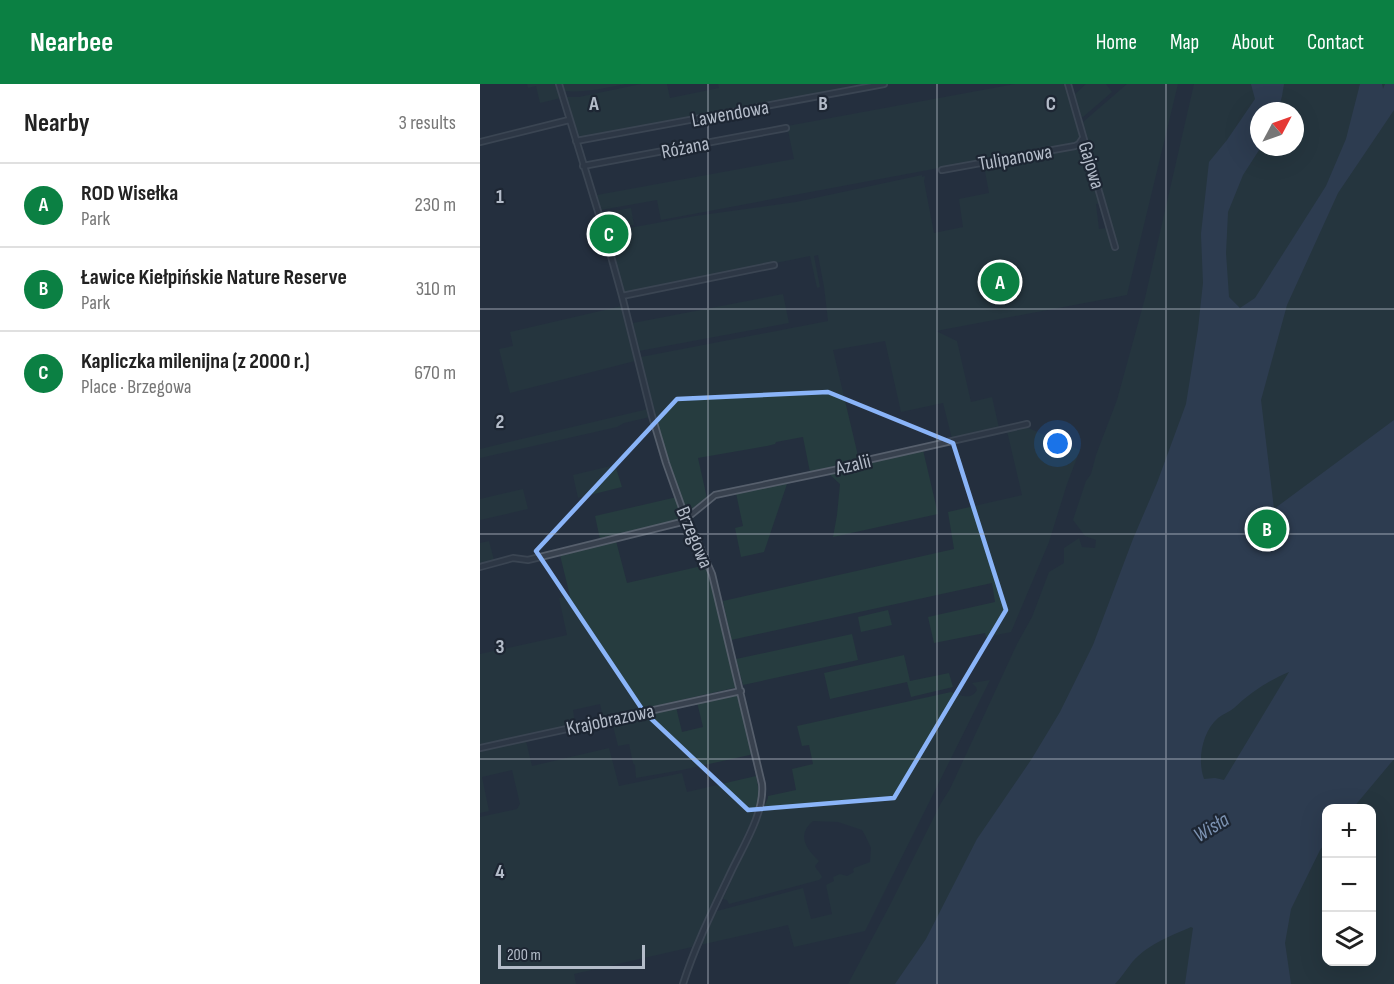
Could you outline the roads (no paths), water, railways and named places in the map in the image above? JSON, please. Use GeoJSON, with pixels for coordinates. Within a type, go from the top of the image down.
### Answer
{"type":"FeatureCollection","features":[{"type":"Feature","properties":{"kind":"street","name":"Brzegowa"},"geometry":{"type":"LineString","coordinates":[[559,84],[604,231],[666,463],[686,519],[712,574],[761,774],[763,789],[761,807],[713,910],[683,984]]}},
{"type":"Feature","properties":{"kind":"street","name":"Lawendowa"},"geometry":{"type":"LineString","coordinates":[[576,141],[884,84]]}},
{"type":"Feature","properties":{"kind":"street","name":"Gajowa"},"geometry":{"type":"LineString","coordinates":[[1068,84],[1115,247]]}},
{"type":"Feature","properties":{"kind":"street"},"geometry":{"type":"LineString","coordinates":[[480,142],[569,120]]}},
{"type":"Feature","properties":{"kind":"street","name":"Różana"},"geometry":{"type":"LineString","coordinates":[[583,166],[786,128]]}},
{"type":"Feature","properties":{"kind":"street","name":"Tulipanowa"},"geometry":{"type":"LineString","coordinates":[[942,170],[1075,147],[1083,138]]}},
{"type":"Feature","properties":{"kind":"street"},"geometry":{"type":"LineString","coordinates":[[622,296],[774,265]]}},
{"type":"Feature","properties":{"kind":"street","name":"Azalii"},"geometry":{"type":"LineString","coordinates":[[686,519],[716,495],[844,468],[863,461],[1027,424]]}},
{"type":"Feature","properties":{"kind":"street"},"geometry":{"type":"LineString","coordinates":[[480,567],[513,558],[528,560],[682,522],[686,519]]}},
{"type":"Feature","properties":{"kind":"street","name":"Krajobrazowa"},"geometry":{"type":"LineString","coordinates":[[480,748],[741,691]]}},
{"type":"Feature","properties":{"kind":"water"},"geometry":{"type":"Polygon","coordinates":[[[1251,84],[1284,84],[1280,102],[1253,102],[1255,99],[1251,84]]]}},
{"type":"Feature","properties":{"kind":"water","name":"Wisła"},"geometry":{"type":"Polygon","coordinates":[[[1360,84],[1382,84],[1383,89],[1385,84],[1394,84],[1394,110],[1338,193],[1287,305],[1261,400],[1274,509],[1394,420],[1394,759],[1356,804],[1322,804],[1322,847],[1291,909],[1285,943],[1291,984],[1185,984],[1193,928],[1191,927],[1142,952],[1115,984],[895,984],[926,939],[977,839],[1031,760],[1060,712],[1093,645],[1157,483],[1186,404],[1203,283],[1201,234],[1209,162],[1250,106],[1250,156],[1255,156],[1243,175],[1228,212],[1226,253],[1229,297],[1240,308],[1255,298],[1326,186],[1346,139],[1360,84]],[[1289,672],[1253,692],[1218,718],[1208,731],[1202,747],[1202,771],[1204,779],[1224,780],[1289,672]]]}},
{"type":"Feature","properties":{"kind":"place","name":"Kapliczka milenijna (z 2000 r.)"},"geometry":{"type":"Point","coordinates":[609,234]}},
{"type":"Feature","properties":{"kind":"place","name":"ROD Wisełka"},"geometry":{"type":"Point","coordinates":[1000,282]}},
{"type":"Feature","properties":{"kind":"place","name":"Ławice Kiełpińskie Nature Reserve"},"geometry":{"type":"Point","coordinates":[1267,529]}}]}
